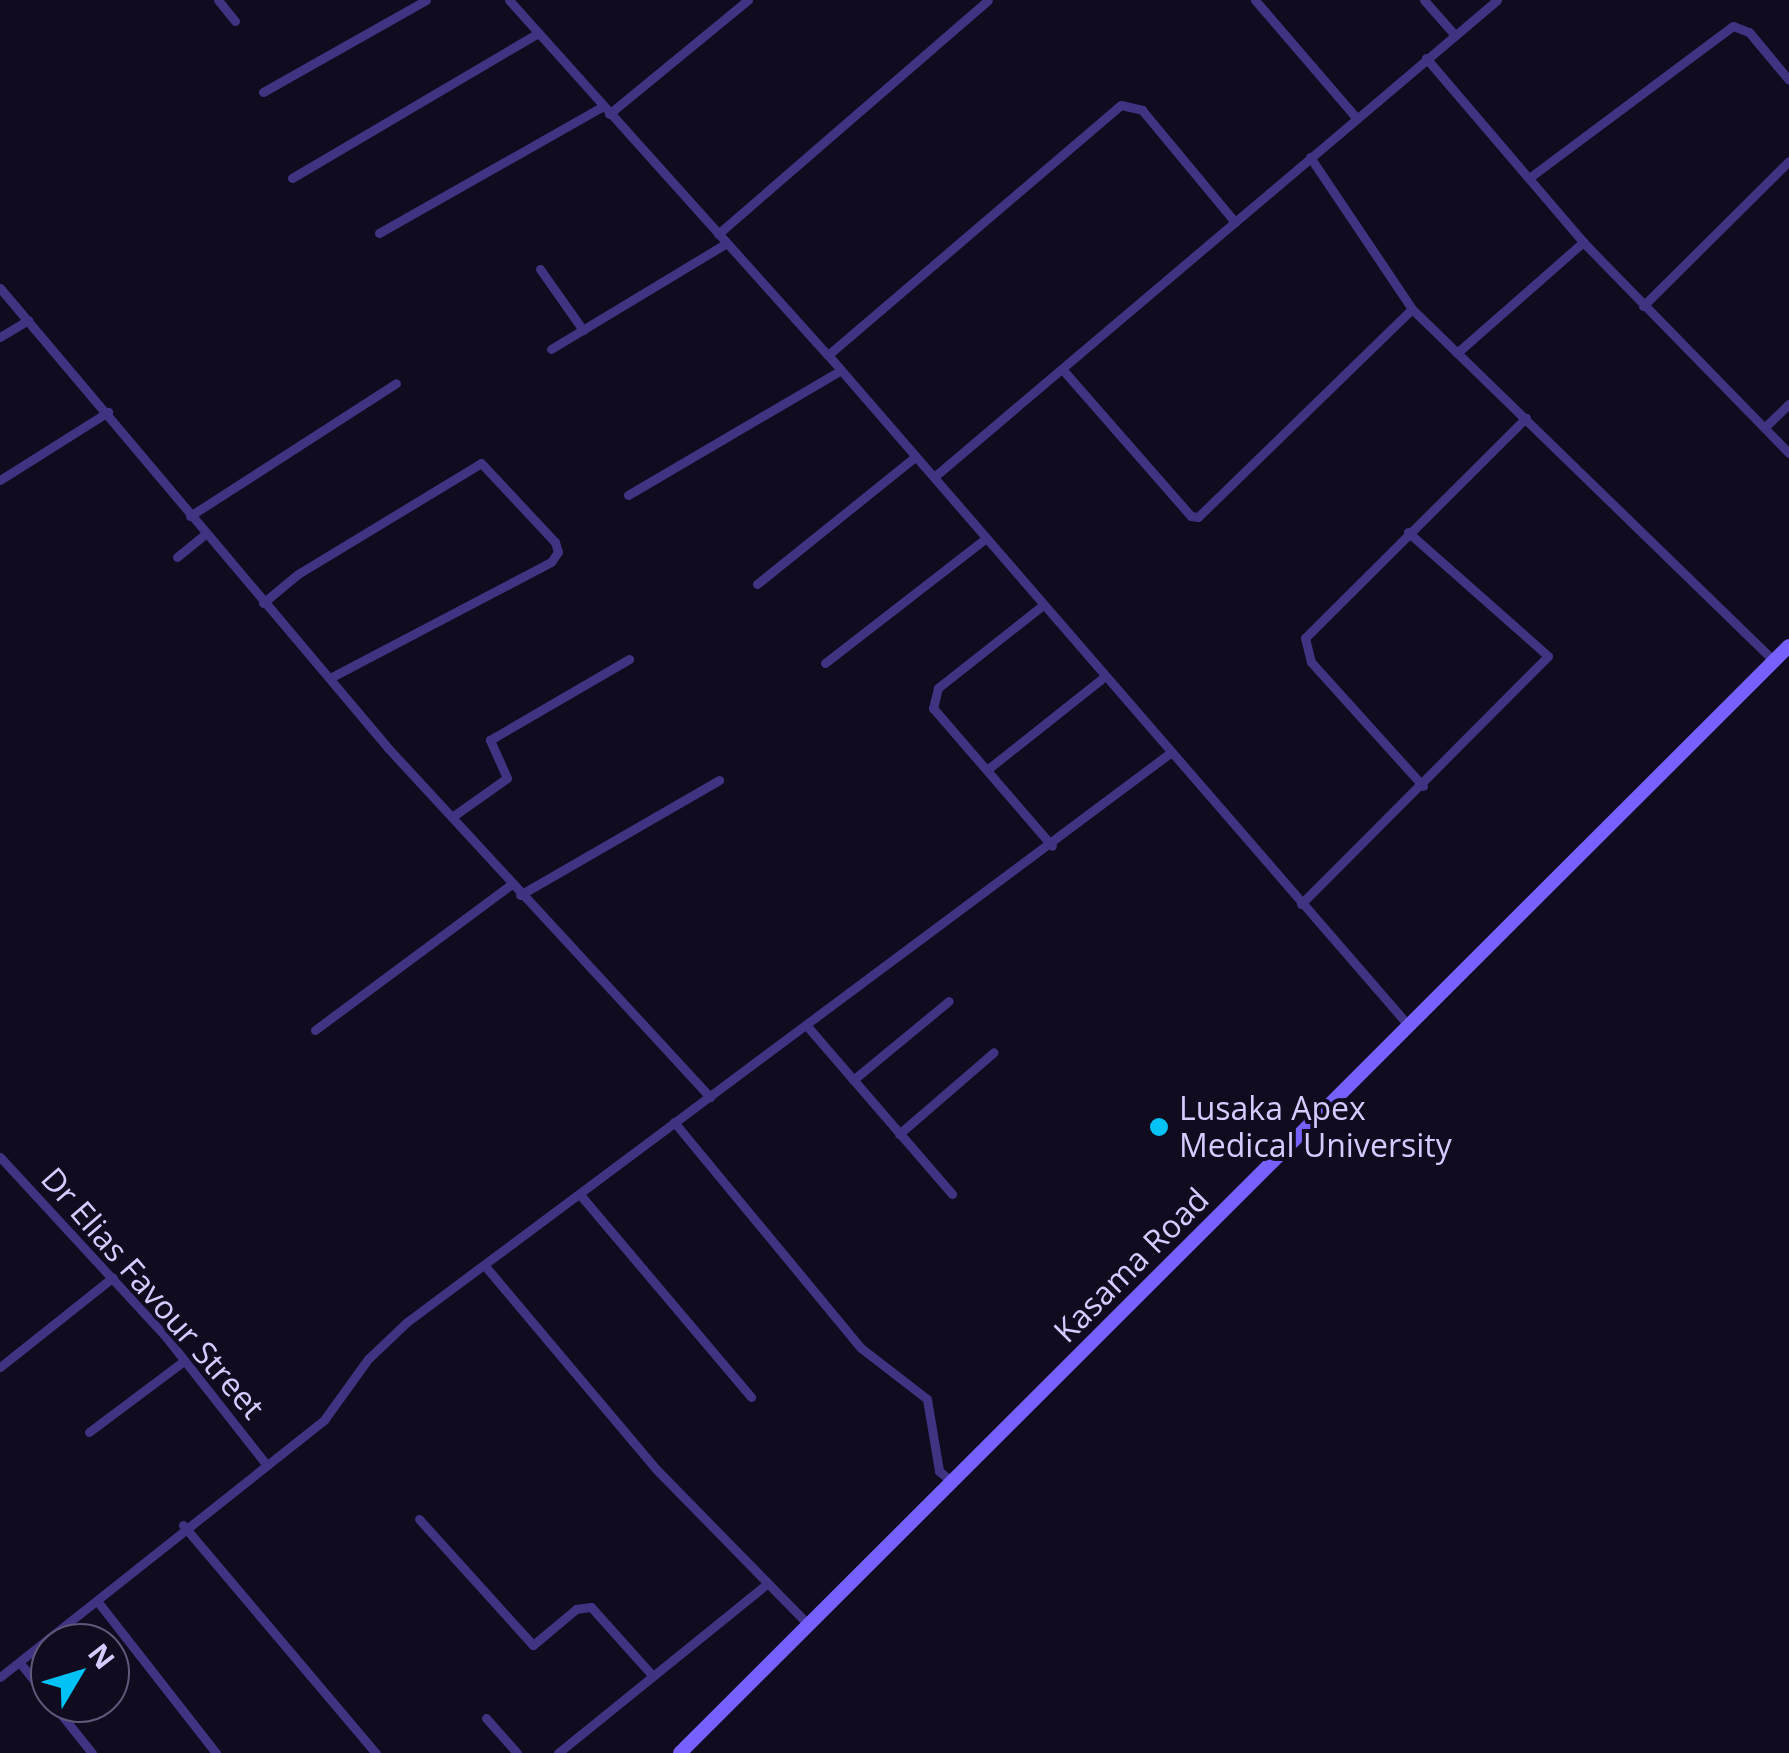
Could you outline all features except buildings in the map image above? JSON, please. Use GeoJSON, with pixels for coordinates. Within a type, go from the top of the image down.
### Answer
{"type":"FeatureCollection","features":[{"type":"Feature","properties":{"kind":"street"},"geometry":{"type":"LineString","coordinates":[[218,0],[234,21]]}},
{"type":"Feature","properties":{"kind":"street"},"geometry":{"type":"LineString","coordinates":[[262,92],[426,0]]}},
{"type":"Feature","properties":{"kind":"street"},"geometry":{"type":"LineString","coordinates":[[509,0],[828,355],[1409,1026]]}},
{"type":"Feature","properties":{"kind":"street"},"geometry":{"type":"LineString","coordinates":[[379,233],[606,110],[748,0]]}},
{"type":"Feature","properties":{"kind":"street"},"geometry":{"type":"LineString","coordinates":[[718,234],[988,0]]}},
{"type":"Feature","properties":{"kind":"street"},"geometry":{"type":"LineString","coordinates":[[1255,0],[1354,115]]}},
{"type":"Feature","properties":{"kind":"street"},"geometry":{"type":"LineString","coordinates":[[1424,0],[1455,35]]}},
{"type":"Feature","properties":{"kind":"street"},"geometry":{"type":"LineString","coordinates":[[934,477],[1064,370],[1354,115],[1497,0]]}},
{"type":"Feature","properties":{"kind":"street"},"geometry":{"type":"LineString","coordinates":[[1529,178],[1733,26],[1749,32],[1789,80]]}},
{"type":"Feature","properties":{"kind":"street"},"geometry":{"type":"LineString","coordinates":[[292,178],[538,33]]}},
{"type":"Feature","properties":{"kind":"street"},"geometry":{"type":"LineString","coordinates":[[1426,58],[1583,242],[1789,453]]}},
{"type":"Feature","properties":{"kind":"street"},"geometry":{"type":"LineString","coordinates":[[828,355],[1121,105],[1142,110],[1235,222]]}},
{"type":"Feature","properties":{"kind":"street"},"geometry":{"type":"LineString","coordinates":[[1310,157],[1412,309],[1774,661]]}},
{"type":"Feature","properties":{"kind":"street"},"geometry":{"type":"LineString","coordinates":[[1643,306],[1789,161]]}},
{"type":"Feature","properties":{"kind":"street"},"geometry":{"type":"LineString","coordinates":[[1458,352],[1583,242]]}},
{"type":"Feature","properties":{"kind":"street"},"geometry":{"type":"LineString","coordinates":[[551,349],[726,244]]}},
{"type":"Feature","properties":{"kind":"street"},"geometry":{"type":"LineString","coordinates":[[540,270],[583,330]]}},
{"type":"Feature","properties":{"kind":"street"},"geometry":{"type":"LineString","coordinates":[[0,288],[108,412],[263,603],[332,677],[510,885],[710,1097]]}},
{"type":"Feature","properties":{"kind":"street"},"geometry":{"type":"LineString","coordinates":[[1064,370],[1191,516],[1198,517],[1412,309]]}},
{"type":"Feature","properties":{"kind":"street"},"geometry":{"type":"LineString","coordinates":[[0,337],[28,320]]}},
{"type":"Feature","properties":{"kind":"street"},"geometry":{"type":"LineString","coordinates":[[628,495],[841,370]]}},
{"type":"Feature","properties":{"kind":"street"},"geometry":{"type":"LineString","coordinates":[[190,516],[396,384]]}},
{"type":"Feature","properties":{"kind":"street"},"geometry":{"type":"LineString","coordinates":[[1765,427],[1789,404]]}},
{"type":"Feature","properties":{"kind":"street"},"geometry":{"type":"LineString","coordinates":[[0,480],[108,412]]}},
{"type":"Feature","properties":{"kind":"street"},"geometry":{"type":"LineString","coordinates":[[1422,786],[1304,650],[1305,638],[1526,418]]}},
{"type":"Feature","properties":{"kind":"street"},"geometry":{"type":"LineString","coordinates":[[758,584],[916,457]]}},
{"type":"Feature","properties":{"kind":"street"},"geometry":{"type":"LineString","coordinates":[[263,603],[298,574],[481,463],[554,542],[558,552],[551,562],[332,677]]}},
{"type":"Feature","properties":{"kind":"street"},"geometry":{"type":"LineString","coordinates":[[1301,904],[1548,656],[1408,532]]}},
{"type":"Feature","properties":{"kind":"street"},"geometry":{"type":"LineString","coordinates":[[176,557],[205,534]]}},
{"type":"Feature","properties":{"kind":"street"},"geometry":{"type":"LineString","coordinates":[[826,663],[986,538]]}},
{"type":"Feature","properties":{"kind":"street"},"geometry":{"type":"LineString","coordinates":[[1043,605],[938,688],[936,714],[1052,846]]}},
{"type":"Feature","properties":{"kind":"street","name":"Kasama Road"},"geometry":{"type":"LineString","coordinates":[[680,1753],[1789,646]]}},
{"type":"Feature","properties":{"kind":"street"},"geometry":{"type":"LineString","coordinates":[[452,817],[507,778],[490,740],[630,659]]}},
{"type":"Feature","properties":{"kind":"street"},"geometry":{"type":"LineString","coordinates":[[988,769],[1104,677]]}},
{"type":"Feature","properties":{"kind":"street"},"geometry":{"type":"LineString","coordinates":[[0,1677],[98,1602],[183,1526],[324,1420],[384,1341],[582,1197],[674,1122],[1052,846],[1170,753]]}},
{"type":"Feature","properties":{"kind":"street"},"geometry":{"type":"LineString","coordinates":[[520,895],[719,780]]}},
{"type":"Feature","properties":{"kind":"street"},"geometry":{"type":"LineString","coordinates":[[315,1030],[510,885]]}},
{"type":"Feature","properties":{"kind":"street"},"geometry":{"type":"LineString","coordinates":[[853,1080],[949,1001]]}},
{"type":"Feature","properties":{"kind":"street"},"geometry":{"type":"LineString","coordinates":[[808,1026],[952,1194]]}},
{"type":"Feature","properties":{"kind":"street"},"geometry":{"type":"LineString","coordinates":[[899,1134],[994,1052]]}},
{"type":"Feature","properties":{"kind":"street"},"geometry":{"type":"LineString","coordinates":[[674,1122],[861,1348],[927,1399],[939,1471],[952,1482]]}},
{"type":"Feature","properties":{"kind":"street","name":"Dr Elias Favour Street"},"geometry":{"type":"LineString","coordinates":[[0,1157],[113,1278],[266,1464]]}},
{"type":"Feature","properties":{"kind":"street"},"geometry":{"type":"LineString","coordinates":[[582,1197],[751,1396]]}},
{"type":"Feature","properties":{"kind":"street"},"geometry":{"type":"LineString","coordinates":[[486,1266],[764,1586],[808,1625]]}},
{"type":"Feature","properties":{"kind":"street"},"geometry":{"type":"LineString","coordinates":[[0,1366],[113,1278]]}},
{"type":"Feature","properties":{"kind":"street"},"geometry":{"type":"LineString","coordinates":[[90,1432],[184,1360]]}},
{"type":"Feature","properties":{"kind":"street"},"geometry":{"type":"LineString","coordinates":[[419,1519],[533,1645],[576,1609],[590,1606],[652,1675]]}},
{"type":"Feature","properties":{"kind":"street"},"geometry":{"type":"LineString","coordinates":[[183,1526],[376,1753]]}},
{"type":"Feature","properties":{"kind":"street"},"geometry":{"type":"LineString","coordinates":[[558,1753],[764,1586]]}},
{"type":"Feature","properties":{"kind":"street"},"geometry":{"type":"LineString","coordinates":[[98,1602],[216,1753]]}},
{"type":"Feature","properties":{"kind":"street"},"geometry":{"type":"LineString","coordinates":[[20,1663],[30,1676]]}},
{"type":"Feature","properties":{"kind":"street"},"geometry":{"type":"LineString","coordinates":[[486,1718],[518,1753]]}},
{"type":"Feature","properties":{"kind":"street"},"geometry":{"type":"LineString","coordinates":[[68,1723],[92,1753]]}},
{"type":"Feature","properties":{"kind":"place","name":"Lusaka Apex Medical University"},"geometry":{"type":"Point","coordinates":[1159,1127]}}]}
